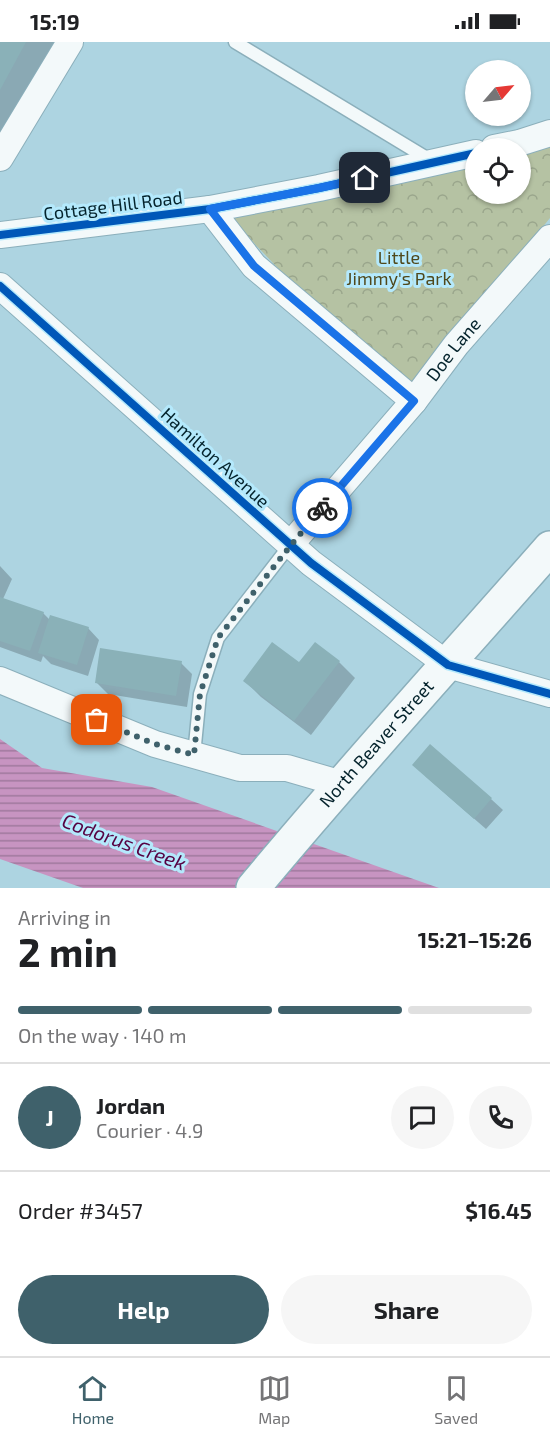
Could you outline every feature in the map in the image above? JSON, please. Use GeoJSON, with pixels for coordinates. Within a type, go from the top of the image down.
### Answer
{"type":"FeatureCollection","features":[{"type":"Feature","properties":{"kind":"street"},"geometry":{"type":"LineString","coordinates":[[0,158],[70,42]]}},
{"type":"Feature","properties":{"kind":"street"},"geometry":{"type":"LineString","coordinates":[[531,139],[550,133]]}},
{"type":"Feature","properties":{"kind":"street","name":"Cottage Hill Road"},"geometry":{"type":"LineString","coordinates":[[0,235],[210,209],[319,188],[465,155]]}},
{"type":"Feature","properties":{"kind":"street"},"geometry":{"type":"LineString","coordinates":[[210,209],[254,266],[414,401]]}},
{"type":"Feature","properties":{"kind":"street","name":"Doe Lane"},"geometry":{"type":"LineString","coordinates":[[291,545],[414,401],[456,345],[550,238]]}},
{"type":"Feature","properties":{"kind":"street","name":"Hamilton Avenue"},"geometry":{"type":"LineString","coordinates":[[0,286],[311,563],[448,665],[550,694]]}},
{"type":"Feature","properties":{"kind":"street","name":"North Beaver Street"},"geometry":{"type":"LineString","coordinates":[[253,888],[319,808],[550,548]]}},
{"type":"Feature","properties":{"kind":"street"},"geometry":{"type":"LineString","coordinates":[[0,680],[155,744],[240,768],[287,768],[342,784]]}},
{"type":"Feature","properties":{"kind":"lane"},"geometry":{"type":"LineString","coordinates":[[235,42],[434,162]]}},
{"type":"Feature","properties":{"kind":"lane"},"geometry":{"type":"LineString","coordinates":[[194,755],[200,694],[218,638],[291,545]]}},
{"type":"Feature","properties":{"kind":"green space","name":"Little Jimmy's Park"},"geometry":{"type":"Polygon","coordinates":[[[550,147],[550,218],[403,399],[228,216],[465,165],[465,204],[531,204],[531,152],[550,147]]]}},
{"type":"Feature","properties":{"kind":"water","name":"Codorus Creek"},"geometry":{"type":"Polygon","coordinates":[[[0,739],[42,768],[152,787],[439,888],[83,888],[0,859],[0,739]]]}},
{"type":"Feature","properties":{"kind":"building"},"geometry":{"type":"Polygon","coordinates":[[[0,42],[26,42],[0,90],[0,42]]]}},
{"type":"Feature","properties":{"kind":"building"},"geometry":{"type":"Polygon","coordinates":[[[0,597],[44,612],[30,651],[0,641],[0,597]]]}},
{"type":"Feature","properties":{"kind":"building"},"geometry":{"type":"Polygon","coordinates":[[[50,615],[89,627],[77,665],[38,653],[50,615]]]}},
{"type":"Feature","properties":{"kind":"building"},"geometry":{"type":"Polygon","coordinates":[[[272,642],[299,662],[315,642],[340,661],[294,721],[243,681],[272,642]]]}},
{"type":"Feature","properties":{"kind":"building"},"geometry":{"type":"Polygon","coordinates":[[[100,648],[182,661],[176,696],[95,683],[100,648]]]}},
{"type":"Feature","properties":{"kind":"building"},"geometry":{"type":"Polygon","coordinates":[[[430,744],[492,798],[474,819],[412,765],[430,744]]]}},
{"type":"Feature","properties":{"kind":"cycle path"},"geometry":{"type":"LineString","coordinates":[[0,235],[210,209],[319,188],[465,155]]}},
{"type":"Feature","properties":{"kind":"cycle path"},"geometry":{"type":"LineString","coordinates":[[0,286],[311,563],[448,665],[550,694]]}},
{"type":"Feature","properties":{"kind":"way so far"},"geometry":{"type":"LineString","coordinates":[[97,720],[155,744],[194,755],[200,694],[218,638],[322,508]]}},
{"type":"Feature","properties":{"kind":"route"},"geometry":{"type":"LineString","coordinates":[[322,508],[414,401],[254,266],[210,209],[365,178]]}}]}
